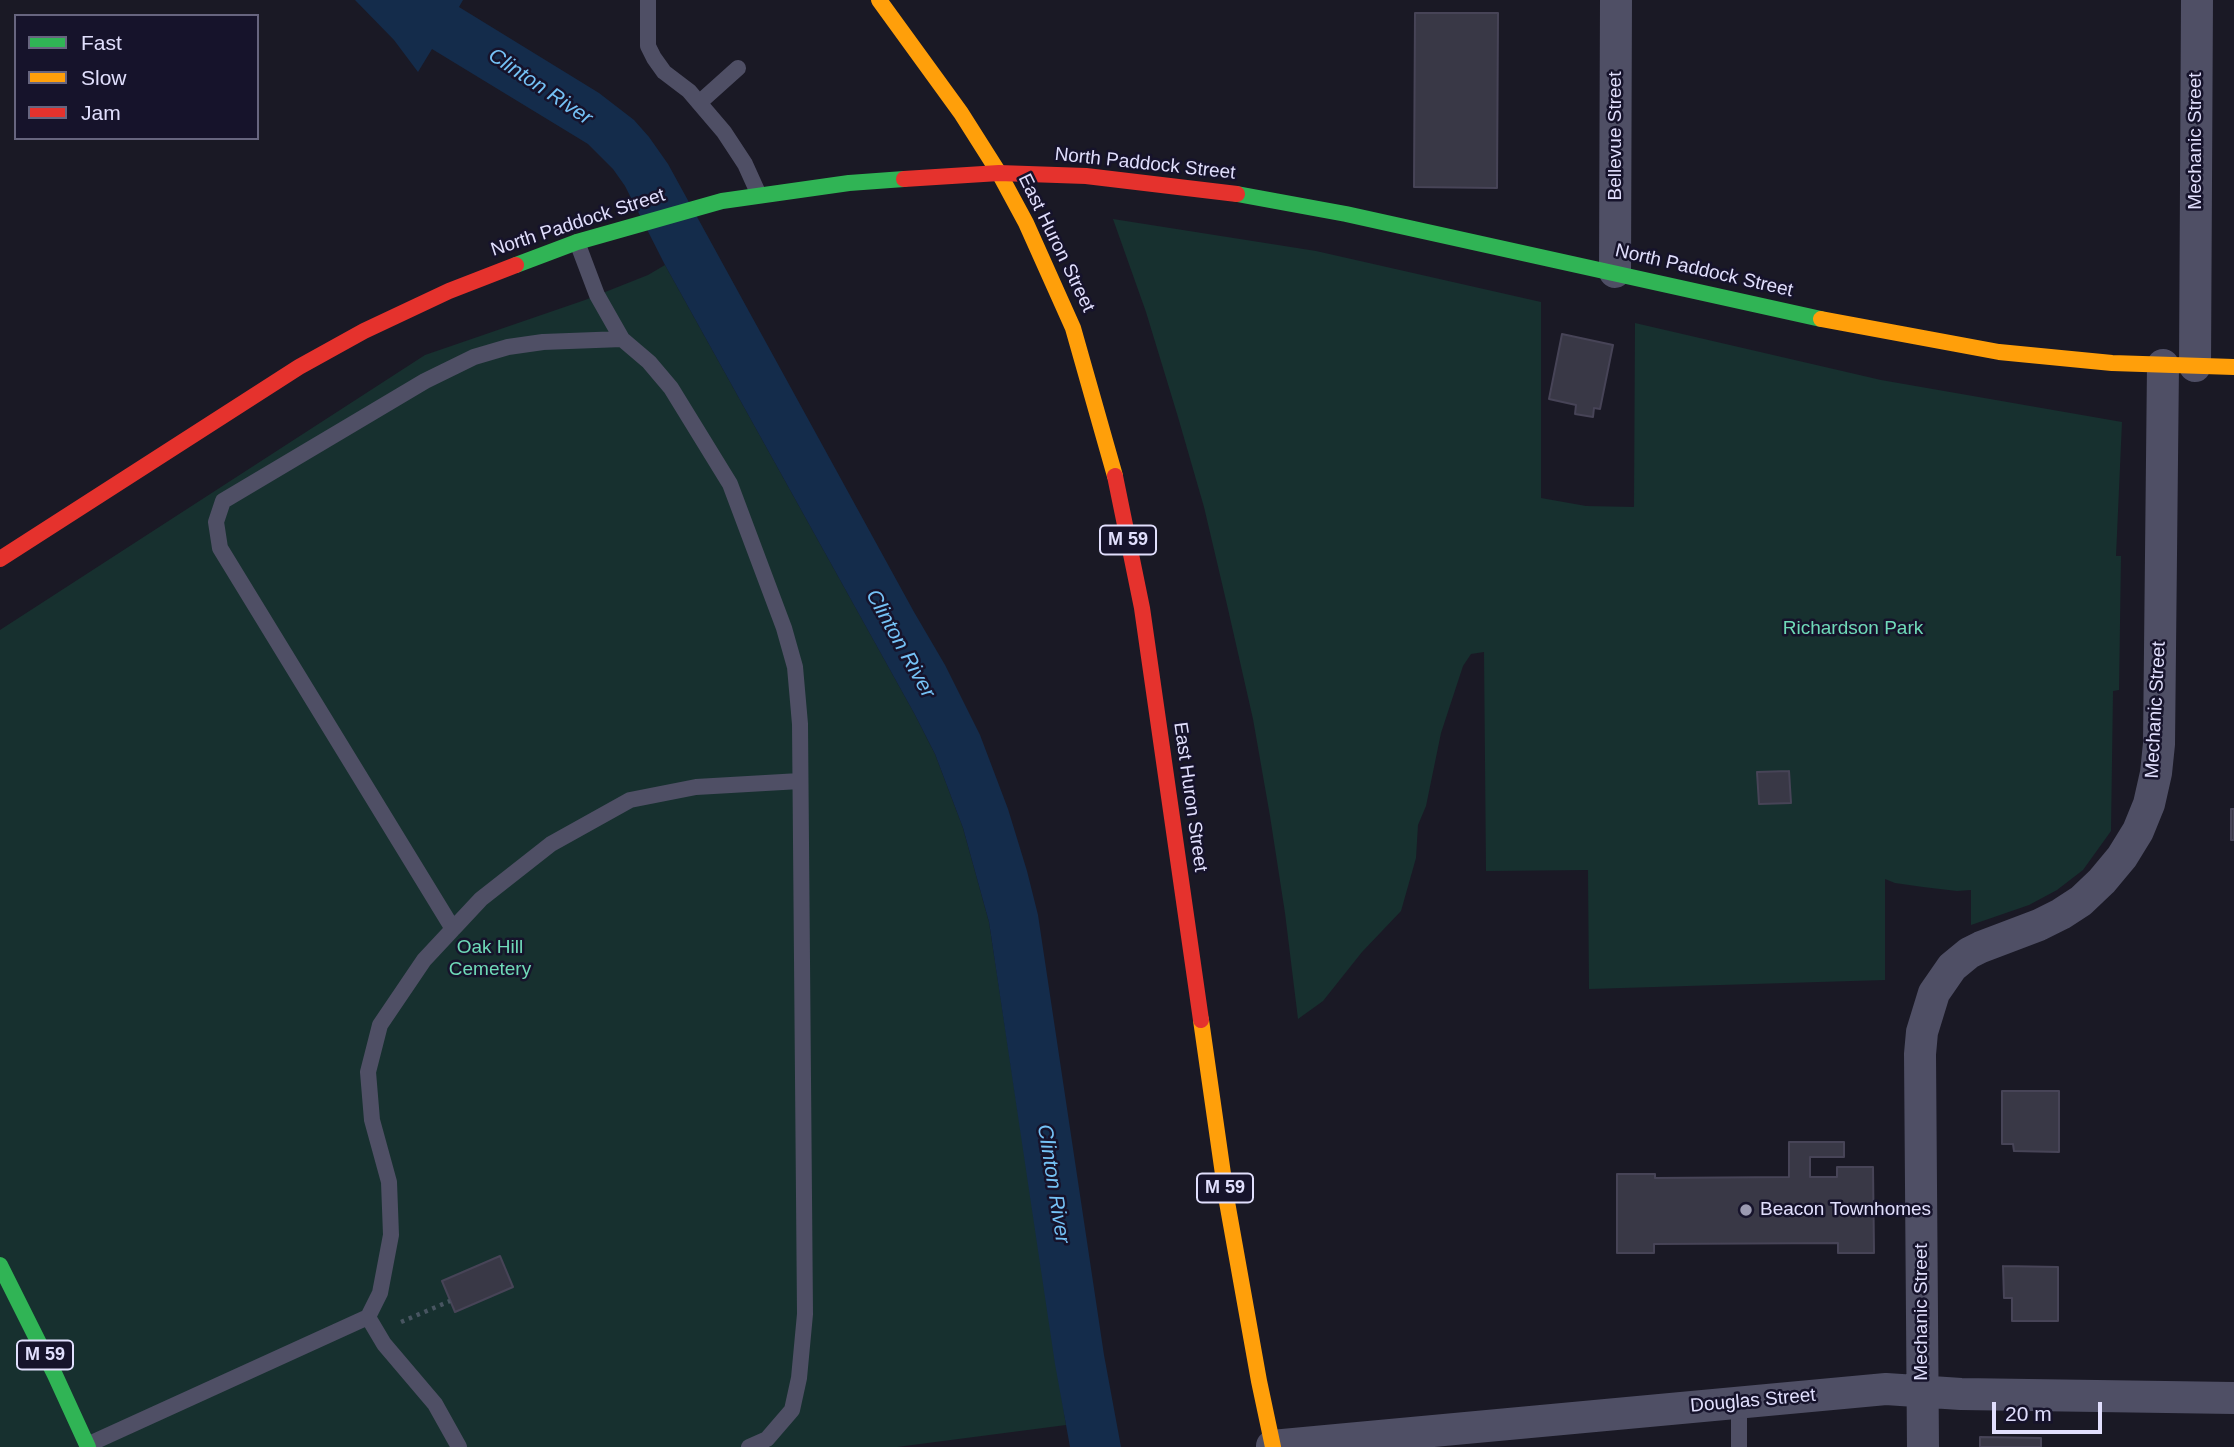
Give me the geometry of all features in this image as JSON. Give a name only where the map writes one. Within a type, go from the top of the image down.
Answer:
[{"type":"main road","name":"M 59","points":[[879,0],[933,71],[999,173]]},
{"type":"main road","name":"North Paddock Street","points":[[0,559],[265,388],[344,342],[449,291],[612,230],[722,201],[849,183],[999,173],[1105,178],[1256,197],[1615,272],[1855,327],[1935,341],[2062,359],[2234,367]]},
{"type":"main road","name":"East Huron Street","points":[[999,173],[1042,257],[1073,328],[1112,459],[1142,608],[1227,1202],[1272,1446]]},
{"type":"main road","name":"M 59","points":[[0,1265],[88,1446]]},
{"type":"street","name":"Bellevue Street","points":[[1615,272],[1616,0]]},
{"type":"street","name":"Mechanic Street","points":[[2195,366],[2197,0]]},
{"type":"street","name":"Mechanic Street","points":[[1923,1447],[1922,1032],[1934,993],[1952,967],[1969,953],[2061,914],[2081,901],[2122,857],[2138,831],[2149,804],[2159,744],[2163,365]]},
{"type":"street","name":"Douglas Street","points":[[1272,1446],[1886,1389],[1975,1395],[2234,1398]]},
{"type":"lane","points":[[648,0],[649,46],[654,58],[664,72],[689,91],[724,132],[745,164],[759,195]]},
{"type":"lane","points":[[699,103],[738,68]]},
{"type":"lane","points":[[577,242],[597,295],[622,339],[649,362],[671,388],[730,484],[784,628],[795,667],[800,724],[805,1314],[799,1378],[792,1409],[768,1443],[749,1447]]},
{"type":"lane","points":[[453,929],[220,548],[216,522],[223,501],[425,381],[474,357],[526,344],[622,339]]},
{"type":"lane","points":[[88,1446],[368,1317],[380,1293],[391,1235],[389,1182],[372,1121],[368,1072],[380,1025],[424,960],[481,899],[551,844],[630,800],[696,787],[800,781]]},
{"type":"lane","points":[[368,1317],[384,1343],[435,1404],[459,1447]]},
{"type":"lane","points":[[1739,1403],[1739,1447]]},
{"type":"path","points":[[377,1331],[450,1301]]},
{"type":"green space","name":"Richardson Park","points":[[1113,219],[1316,251],[1541,302],[1541,498],[1586,506],[1634,507],[1635,323],[1881,380],[2122,422],[2116,556],[2121,556],[2119,690],[2113,691],[2111,831],[2083,870],[2057,890],[2029,905],[1971,925],[1971,890],[1923,887],[1885,879],[1885,980],[1589,989],[1588,870],[1486,871],[1484,652],[1471,654],[1463,666],[1441,733],[1426,806],[1418,825],[1416,858],[1401,911],[1362,952],[1323,1001],[1298,1019],[1270,816],[1253,719],[1228,609],[1204,507],[1178,417],[1146,312]]},
{"type":"green space","name":"Oak Hill Cemetery","points":[[665,265],[914,713],[935,754],[963,828],[989,922],[1066,1425],[897,1447],[0,1447],[0,630],[425,355],[585,300],[648,275]]},
{"type":"water","name":"Clinton River","points":[[355,0],[463,0],[459,7],[599,93],[634,120],[668,164],[945,665],[980,735],[1008,809],[1038,915],[1104,1355],[1121,1447],[1070,1447],[1055,1364],[989,922],[963,828],[935,754],[914,713],[665,265],[625,186],[613,169],[588,144],[432,49],[418,72],[394,40]]},
{"type":"building","points":[[1415,13],[1498,13],[1497,188],[1414,187]]},
{"type":"building","points":[[1562,334],[1613,345],[1600,409],[1594,408],[1593,417],[1575,414],[1576,405],[1549,399]]},
{"type":"building","points":[[1789,771],[1791,803],[1759,804],[1757,772]]},
{"type":"building","points":[[2231,809],[2234,809],[2234,840],[2231,840]]},
{"type":"building","points":[[2002,1091],[2059,1091],[2059,1152],[2014,1151],[2013,1144],[2002,1144]]},
{"type":"building","name":"Beacon Townhomes","points":[[1789,1142],[1844,1142],[1844,1157],[1810,1157],[1810,1177],[1837,1177],[1837,1167],[1873,1167],[1874,1253],[1838,1253],[1838,1243],[1654,1244],[1654,1253],[1617,1253],[1617,1174],[1655,1174],[1655,1178],[1789,1177]]},
{"type":"building","points":[[500,1256],[513,1287],[455,1312],[442,1281]]},
{"type":"building","points":[[2003,1266],[2058,1267],[2058,1321],[2012,1321],[2012,1298],[2004,1298]]},
{"type":"building","points":[[1980,1437],[2041,1438],[2041,1447],[1980,1447]]},
{"type":"traffic: fast","points":[[516,265],[577,242],[722,201],[849,183],[904,179]]},
{"type":"traffic: fast","points":[[1237,194],[1346,214],[1821,319]]},
{"type":"traffic: fast","points":[[0,1265],[88,1447]]},
{"type":"traffic: slow","points":[[879,0],[961,113],[999,173],[1026,223],[1073,328],[1115,476]]},
{"type":"traffic: slow","points":[[1821,319],[1999,352],[2112,363],[2234,367]]},
{"type":"traffic: slow","points":[[1201,1020],[1227,1202],[1273,1447]]},
{"type":"traffic: jam","points":[[904,179],[999,173],[1086,176],[1237,194]]},
{"type":"traffic: jam","points":[[0,559],[299,367],[364,331],[449,291],[516,265]]},
{"type":"traffic: jam","points":[[1115,476],[1142,608],[1201,1020]]},
{"type":"place","name":"Beacon Townhomes","points":[[1746,1210]]}]
